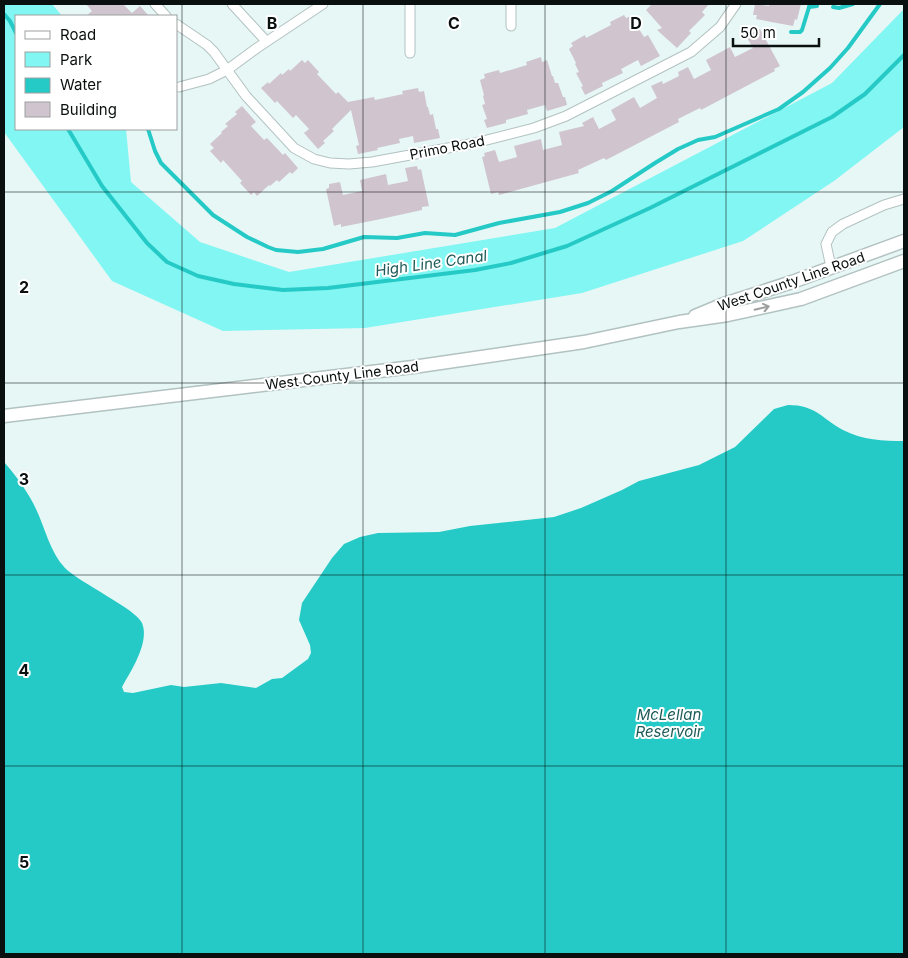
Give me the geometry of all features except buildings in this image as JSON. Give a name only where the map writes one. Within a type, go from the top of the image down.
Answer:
[{"type":"main road","name":"West County Line Road","points":[[679,322],[724,304],[904,241]]},
{"type":"main road","name":"West County Line Road","points":[[4,416],[530,351],[584,342],[679,322],[728,315],[801,299],[904,262]]},
{"type":"street","points":[[155,4],[165,15]]},
{"type":"street","points":[[232,4],[266,41]]},
{"type":"street","points":[[179,87],[209,79],[227,70],[266,41],[323,4]]},
{"type":"street","points":[[410,4],[410,53]]},
{"type":"street","points":[[511,4],[511,26]]},
{"type":"street","name":"Primo Road","points":[[178,25],[207,45],[246,96],[288,143],[301,153],[314,159],[330,163],[349,164],[372,162],[495,138],[534,128],[566,116],[691,52],[720,27],[736,4]]},
{"type":"street","points":[[831,268],[826,244],[832,232],[842,224],[884,205],[904,199]]},
{"type":"green space","points":[[4,4],[52,4],[61,15],[15,15],[15,130],[126,130],[131,182],[200,242],[289,272],[555,228],[832,83],[904,9],[904,127],[834,181],[743,241],[582,293],[365,328],[223,331],[112,281],[4,132]]},
{"type":"water","name":"McLellan Reservoir","points":[[788,405],[805,407],[812,410],[843,430],[858,436],[904,441],[904,954],[4,954],[4,462],[30,497],[55,555],[65,568],[119,603],[138,617],[142,623],[144,639],[142,647],[122,687],[124,692],[133,693],[171,685],[184,687],[221,683],[256,688],[272,679],[282,678],[308,659],[311,653],[310,645],[299,620],[302,603],[332,558],[344,544],[360,537],[378,533],[439,532],[470,526],[554,517],[581,508],[639,481],[699,465],[735,447],[774,409]]},
{"type":"waterway","points":[[791,32],[800,32],[802,30],[810,4]]},
{"type":"waterway","points":[[833,7],[839,8],[853,4]]},
{"type":"waterway","points":[[148,130],[161,163],[213,215],[247,237],[276,250],[298,252],[323,249],[364,237],[397,238],[425,233],[455,235],[499,223],[560,212],[588,203],[612,191],[678,149],[698,140],[715,137],[779,109],[803,92],[830,68],[848,48],[880,4]]},
{"type":"waterway","points":[[809,7],[817,6]]},
{"type":"waterway","name":"High Line Canal","points":[[4,14],[15,31]]},
{"type":"waterway","name":"High Line Canal","points":[[69,130],[102,186],[147,243],[167,262],[198,276],[234,284],[283,290],[328,288],[475,270],[511,263],[567,246],[650,208],[832,117],[865,94],[904,55]]}]
